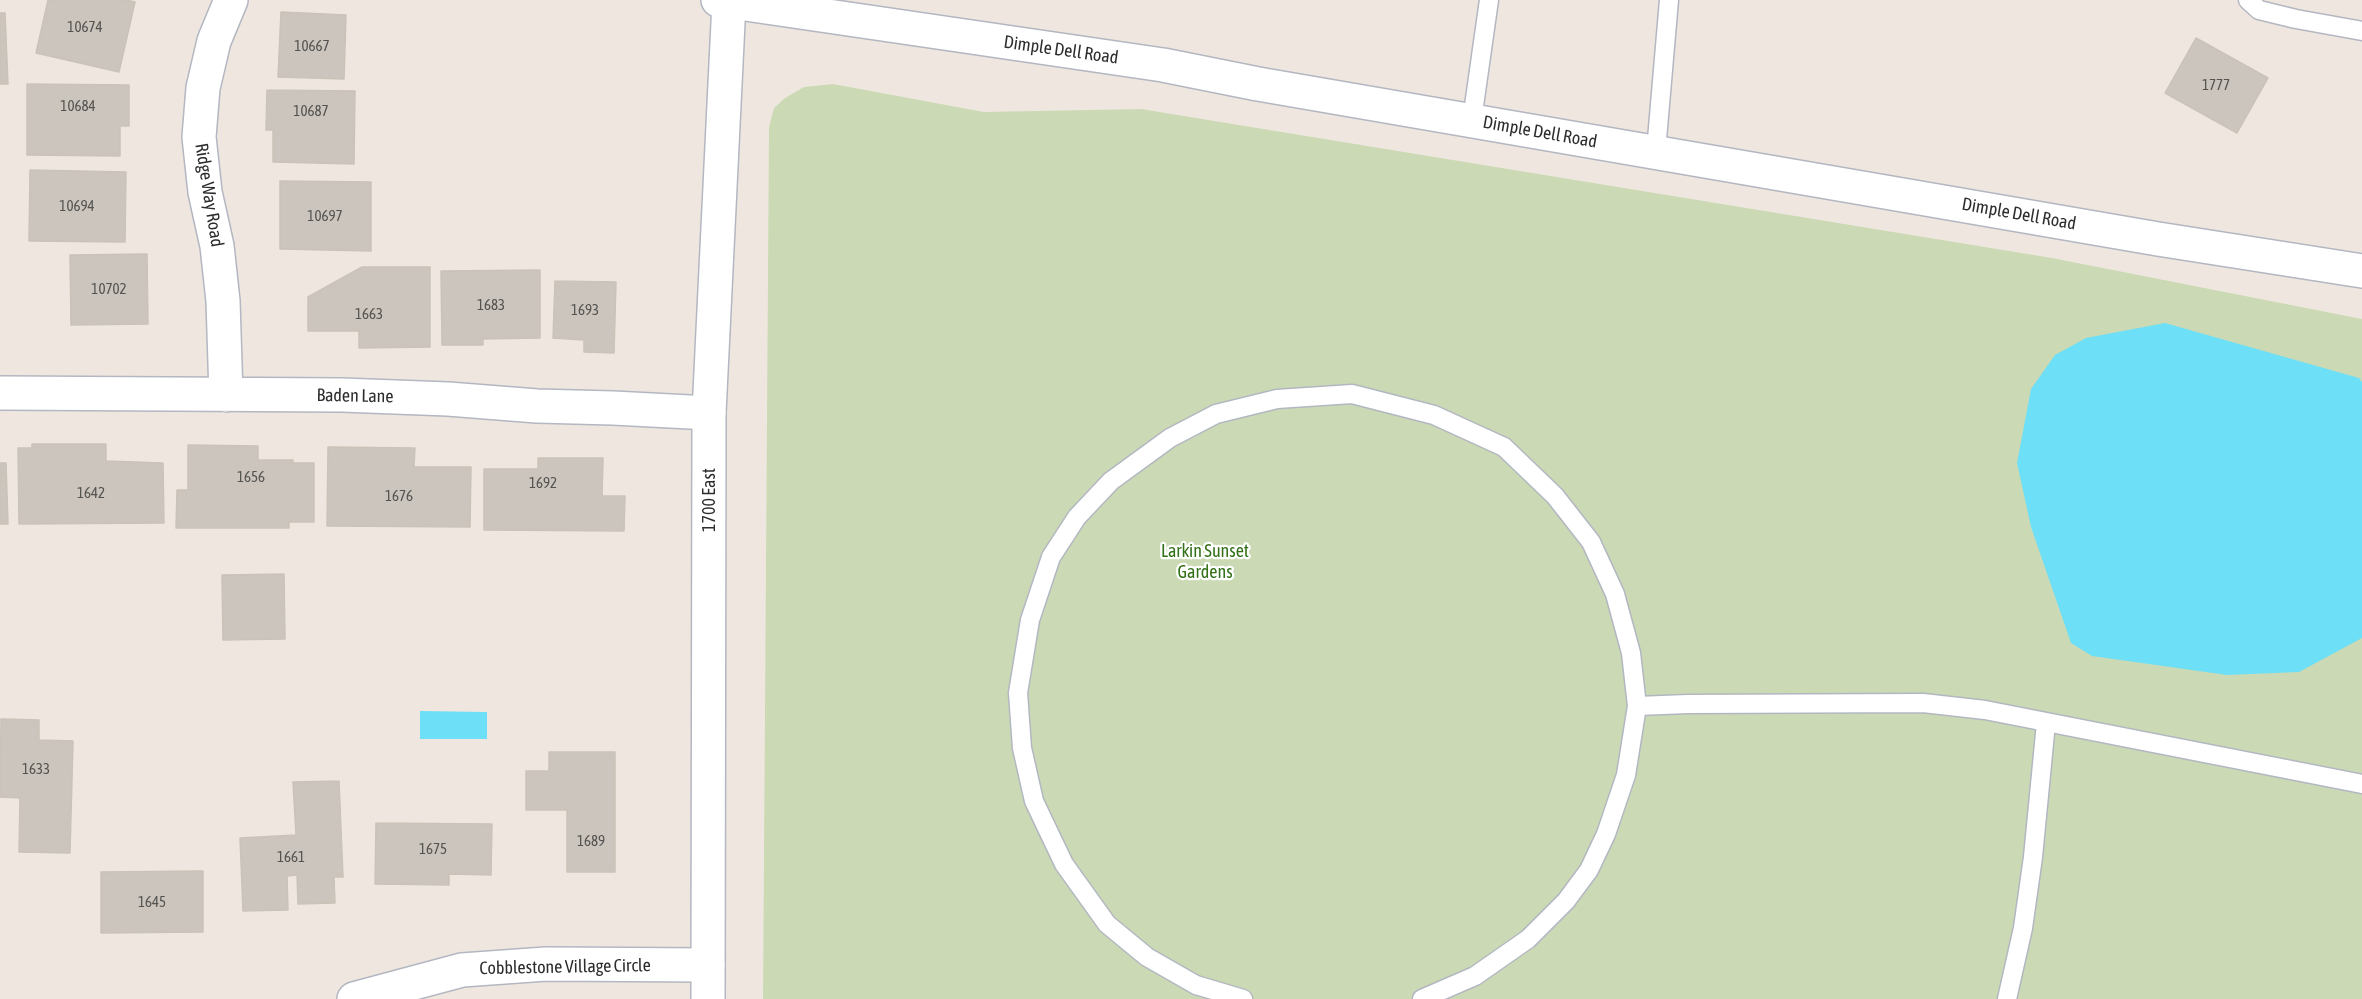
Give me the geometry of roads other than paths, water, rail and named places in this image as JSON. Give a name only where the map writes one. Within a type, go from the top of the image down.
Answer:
[{"type":"street","name":"Ridge Way Road","points":[[226,395],[223,301],[217,246],[205,192],[199,137],[203,88],[214,41],[231,0]]},
{"type":"street","name":"Dimple Dell Road","points":[[723,1],[1096,54],[2146,237],[2362,272]]},
{"type":"street","name":"1700 East","points":[[708,999],[709,413],[723,1]]},
{"type":"street","name":"Baden Lane","points":[[0,393],[448,399],[537,406],[709,413]]},
{"type":"street","name":"Cobblestone Village Circle","points":[[354,999],[462,970],[546,964],[708,966]]},
{"type":"lane","points":[[1472,120],[1489,0]]},
{"type":"lane","points":[[1656,151],[1669,0]]},
{"type":"lane","points":[[2248,0],[2259,10],[2362,31]]},
{"type":"lane","points":[[1243,999],[1196,985],[1147,957],[1107,924],[1064,864],[1034,801],[1022,748],[1018,693],[1030,620],[1051,558],[1077,517],[1120,475],[1170,438],[1216,414],[1277,399],[1352,394],[1434,414],[1504,447],[1555,496],[1591,542],[1615,594],[1631,653],[1637,706],[1626,775],[1606,834],[1589,870],[1566,901],[1528,939],[1475,976],[1422,999]]},
{"type":"lane","points":[[1637,706],[1923,703],[1985,710],[2362,784]]},
{"type":"lane","points":[[2007,999],[2023,928],[2033,857],[2046,723]]},
{"type":"water","points":[[2165,323],[2359,378],[2362,382],[2362,638],[2299,672],[2227,675],[2092,656],[2071,643],[2031,527],[2017,463],[2031,389],[2055,355],[2086,338]]},
{"type":"water","points":[[420,711],[487,712],[487,739],[420,739]]},
{"type":"park label","name":"Larkin Sunset Gardens","points":[[1205,561]]}]
